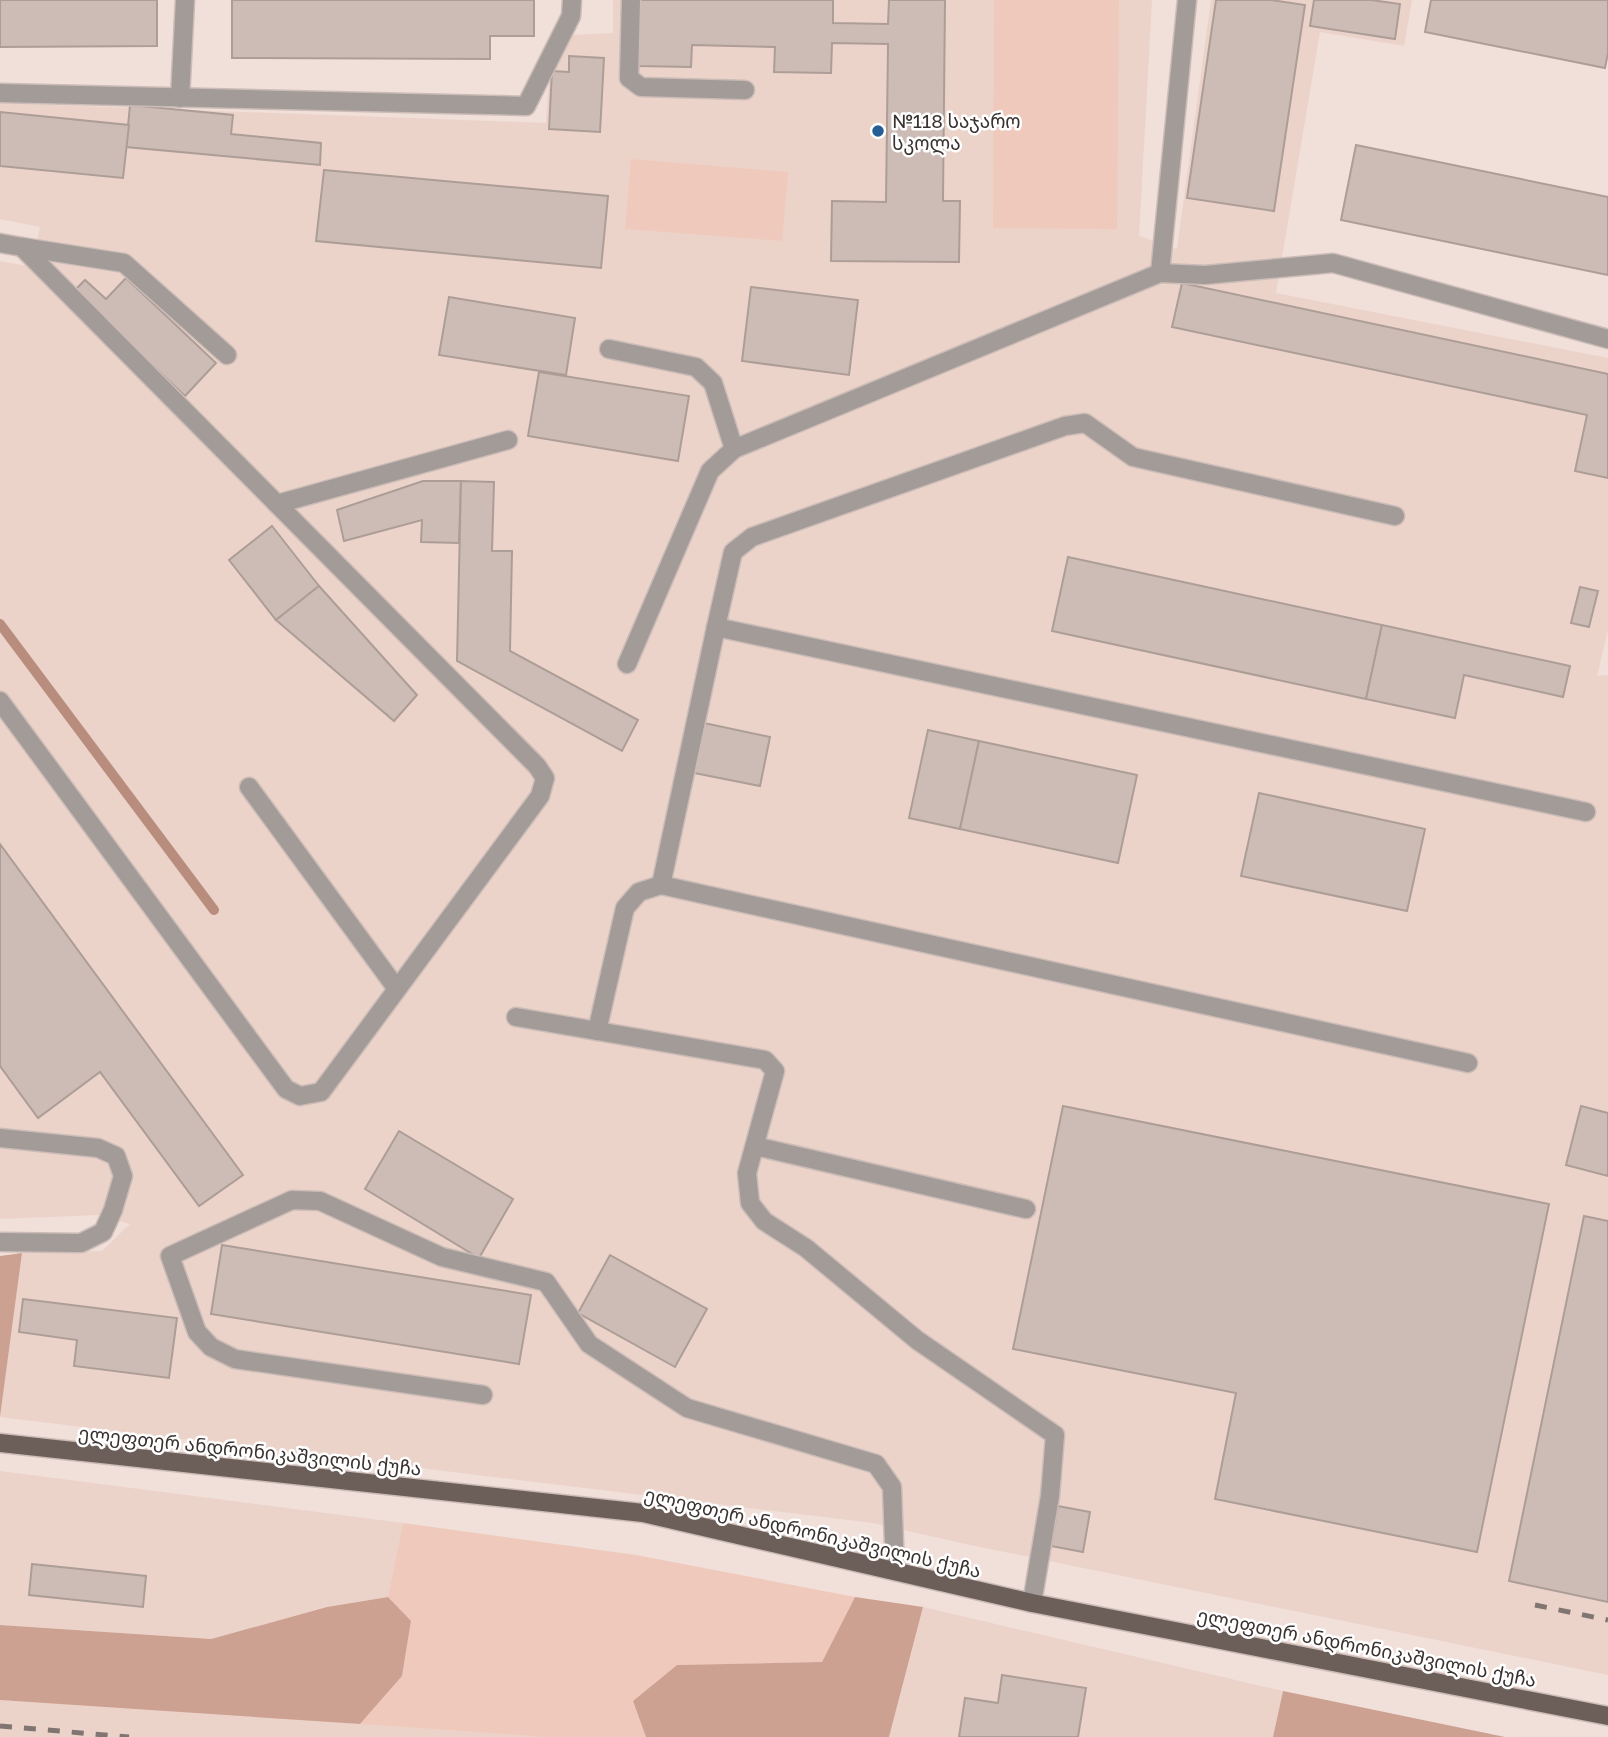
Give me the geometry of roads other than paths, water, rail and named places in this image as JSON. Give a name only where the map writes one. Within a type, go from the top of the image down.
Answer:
[{"type":"main road","name":"ელეფთერ ანდრონიკაშვილის ქუჩა","points":[[0,1443],[643,1514],[1032,1602],[1608,1716]]},
{"type":"street","points":[[180,98],[185,0]]},
{"type":"street","points":[[0,93],[526,106],[571,16],[572,0]]},
{"type":"street","points":[[631,0],[629,78],[633,82],[641,87],[745,90]]},
{"type":"street","points":[[1160,273],[1187,0]]},
{"type":"street","points":[[0,243],[124,263],[227,355]]},
{"type":"street","points":[[0,701],[286,1089],[300,1096],[321,1092],[540,796],[545,778],[537,766],[22,247]]},
{"type":"street","points":[[627,664],[710,471],[734,449],[1160,273],[1205,275],[1334,263],[1608,339]]},
{"type":"street","points":[[609,349],[696,367],[713,383],[734,449]]},
{"type":"street","points":[[661,885],[733,552],[752,537],[1065,426],[1085,423],[1133,457],[1395,516]]},
{"type":"street","points":[[277,504],[508,440]]},
{"type":"street","points":[[716,627],[1586,812]]},
{"type":"street","points":[[249,787],[397,989]]},
{"type":"street","points":[[597,1031],[625,908],[639,892],[661,885],[1468,1063]]},
{"type":"street","points":[[516,1017],[765,1060],[775,1071],[747,1173],[750,1203],[764,1221],[806,1248],[917,1340],[1055,1435],[1050,1496],[1032,1602]]},
{"type":"street","points":[[0,1138],[98,1148],[116,1156],[123,1176],[103,1232],[81,1243],[0,1242]]},
{"type":"street","points":[[755,1146],[1026,1209]]},
{"type":"street","points":[[483,1395],[235,1359],[211,1347],[197,1332],[170,1256],[292,1200],[320,1201],[442,1257],[546,1282],[589,1344],[687,1408],[876,1464],[892,1487],[895,1571]]},
{"type":"waterway","points":[[0,624],[214,910]]},
{"type":"railway","points":[[1535,1605],[1608,1620]]},
{"type":"railway","points":[[0,1726],[129,1737]]},
{"type":"place","name":"№118 საჯარო სკოლა","points":[[878,131]]}]
